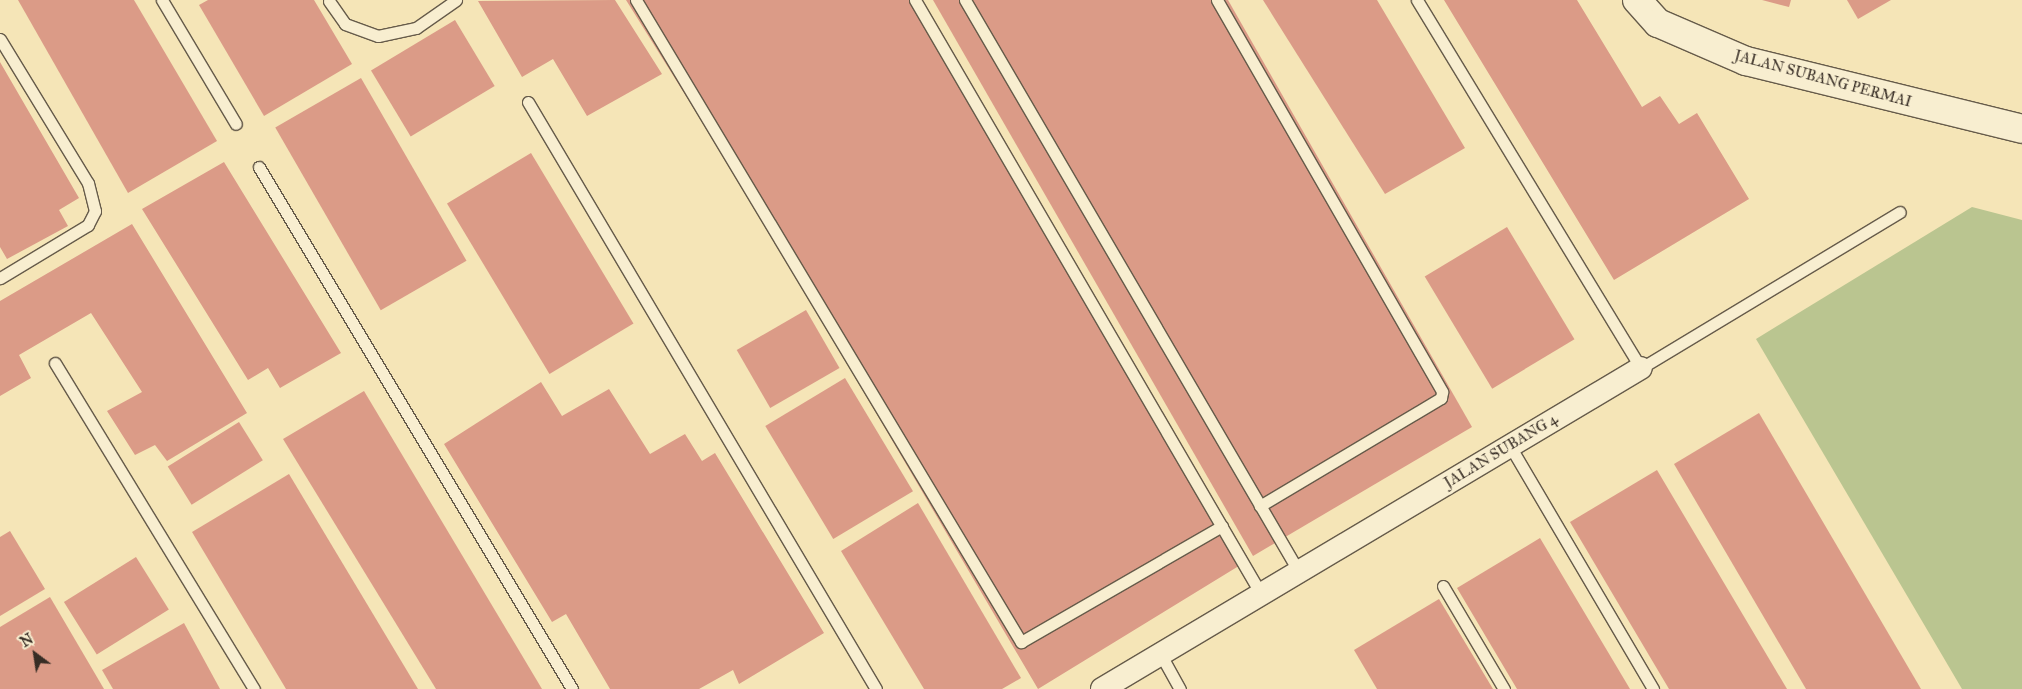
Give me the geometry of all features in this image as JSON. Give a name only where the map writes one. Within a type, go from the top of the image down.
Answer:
[{"type":"street","name":"JALAN SUBANG PERMAI","points":[[1637,0],[1658,22],[1746,62],[2022,129]]},
{"type":"street","name":"JALAN SUBANG 4","points":[[1102,689],[1641,368]]},
{"type":"lane","points":[[162,0],[236,124]]},
{"type":"lane","points":[[329,1],[344,24],[378,36],[416,28],[456,0]]},
{"type":"lane","points":[[636,0],[1020,642],[1222,526]]},
{"type":"lane","points":[[915,0],[1261,594]]},
{"type":"lane","points":[[965,0],[1299,572]]},
{"type":"lane","points":[[1217,0],[1442,392],[1441,398],[1260,506]]},
{"type":"lane","points":[[1417,0],[1641,368]]},
{"type":"lane","points":[[0,39],[88,183],[95,211],[88,225],[0,278]]},
{"type":"lane","points":[[528,102],[876,689]]},
{"type":"lane","points":[[259,167],[572,689]]},
{"type":"lane","name":"JALAN SUBANG 4","points":[[1641,368],[1900,212]]},
{"type":"lane","points":[[55,362],[254,689]]},
{"type":"lane","points":[[1510,446],[1654,689]]},
{"type":"lane","points":[[1444,586],[1504,689]]},
{"type":"lane","points":[[1161,655],[1180,689]]},
{"type":"green space","points":[[1972,207],[2022,220],[2022,689],[1962,689],[1756,339]]},
{"type":"building","points":[[18,0],[134,0],[217,141],[128,193]]},
{"type":"building","points":[[208,0],[314,0],[352,64],[264,116],[199,5]]},
{"type":"building","points":[[615,0],[662,74],[587,116],[553,59],[522,77],[478,1]]},
{"type":"building","points":[[626,0],[919,0],[1242,564],[1038,689],[754,205]]},
{"type":"building","points":[[933,0],[1228,0],[1472,427],[1253,556]]},
{"type":"building","points":[[1263,0],[1377,0],[1465,148],[1385,194]]},
{"type":"building","points":[[1444,0],[1577,0],[1642,107],[1660,96],[1679,124],[1697,113],[1749,199],[1614,280]]},
{"type":"building","points":[[1762,0],[1791,0],[1789,7]]},
{"type":"building","points":[[1847,0],[1891,0],[1858,19]]},
{"type":"building","points":[[455,20],[495,86],[411,136],[371,70]]},
{"type":"building","points":[[0,62],[79,198],[59,210],[68,226],[7,259],[0,247]]},
{"type":"building","points":[[361,78],[466,261],[381,310],[275,128]]},
{"type":"building","points":[[531,153],[633,324],[549,374],[447,203]]},
{"type":"building","points":[[224,162],[341,353],[280,388],[268,368],[248,380],[142,209]]},
{"type":"building","points":[[132,224],[247,413],[167,461],[155,445],[135,455],[107,411],[142,392],[91,313],[19,355],[31,378],[0,396],[0,301]]},
{"type":"building","points":[[1507,227],[1574,339],[1492,389],[1425,276]]},
{"type":"building","points":[[806,310],[840,368],[770,408],[737,350]]},
{"type":"building","points":[[845,378],[913,491],[833,539],[765,426]]},
{"type":"building","points":[[541,382],[562,416],[609,389],[650,454],[685,434],[702,461],[715,453],[824,633],[739,684],[733,670],[699,689],[610,689],[566,614],[552,622],[444,444]]},
{"type":"building","points":[[364,391],[542,689],[436,689],[283,439]]},
{"type":"building","points":[[1759,413],[1921,689],[1806,689],[1674,464]]},
{"type":"building","points":[[239,422],[263,460],[192,505],[168,467]]},
{"type":"building","points":[[1657,470],[1787,689],[1669,689],[1570,522]]},
{"type":"building","points":[[289,474],[418,689],[286,689],[192,532]]},
{"type":"building","points":[[918,503],[1021,678],[1002,689],[924,689],[841,551]]},
{"type":"building","points":[[10,531],[45,589],[0,616],[0,537]]},
{"type":"building","points":[[1540,538],[1630,689],[1517,689],[1457,588]]},
{"type":"building","points":[[136,557],[169,610],[97,655],[64,602]]},
{"type":"building","points":[[50,597],[104,689],[0,689],[0,627]]},
{"type":"building","points":[[1439,599],[1493,689],[1377,689],[1354,650]]},
{"type":"building","points":[[184,623],[220,689],[113,689],[102,670]]}]
